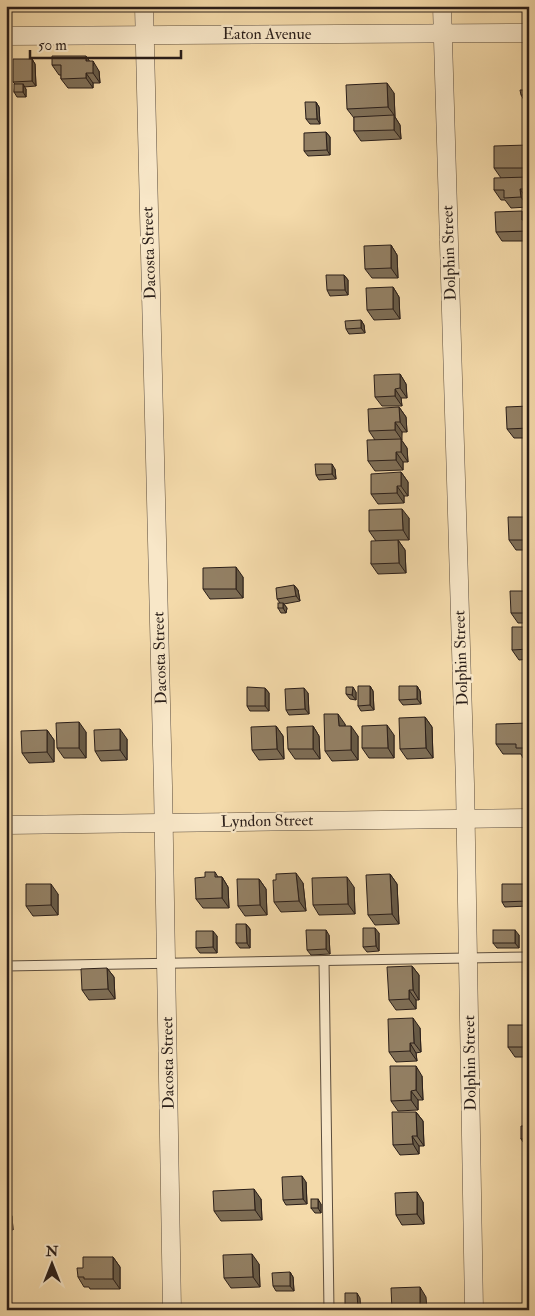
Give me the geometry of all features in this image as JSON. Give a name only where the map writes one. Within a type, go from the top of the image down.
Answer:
[{"type":"street","name":"Dacosta Street","points":[[144,6],[164,822],[172,1310]]},
{"type":"street","name":"Dolphin Street","points":[[442,6],[465,819],[474,1310]]},
{"type":"street","name":"Eaton Avenue","points":[[6,36],[529,32]]},
{"type":"street","name":"Lyndon Street","points":[[6,825],[529,818]]},
{"type":"lane","points":[[6,966],[529,957]]},
{"type":"lane","points":[[324,961],[329,1310]]},
{"type":"building","points":[[52,56],[86,56],[86,61],[93,61],[93,73],[86,73],[86,78],[61,79],[61,65],[52,65]]},
{"type":"building","points":[[13,59],[32,59],[32,81],[13,82]]},
{"type":"building","points":[[387,83],[388,107],[347,109],[346,85]]},
{"type":"building","points":[[14,84],[23,84],[23,92],[14,92]]},
{"type":"building","points":[[520,90],[528,90],[529,95],[521,95]]},
{"type":"building","points":[[305,102],[316,102],[317,119],[306,119]]},
{"type":"building","points":[[394,115],[394,130],[354,131],[354,117]]},
{"type":"building","points":[[326,132],[327,150],[304,151],[304,133]]},
{"type":"building","points":[[528,145],[529,168],[494,168],[494,146]]},
{"type":"building","points":[[529,177],[529,189],[520,189],[521,197],[504,198],[504,190],[494,190],[494,178]]},
{"type":"building","points":[[522,211],[522,220],[528,220],[528,231],[496,232],[495,212]]},
{"type":"building","points":[[391,245],[391,268],[365,269],[364,246]]},
{"type":"building","points":[[326,275],[344,275],[345,290],[327,290]]},
{"type":"building","points":[[393,287],[393,309],[367,310],[366,288]]},
{"type":"building","points":[[361,320],[361,328],[346,329],[345,321]]},
{"type":"building","points":[[400,374],[400,388],[395,389],[395,396],[375,397],[374,375]]},
{"type":"building","points":[[529,406],[529,428],[507,429],[506,407]]},
{"type":"building","points":[[399,407],[400,422],[395,422],[395,430],[369,431],[368,409]]},
{"type":"building","points":[[401,439],[401,452],[396,452],[396,460],[368,461],[367,440]]},
{"type":"building","points":[[315,464],[332,464],[332,474],[316,475]]},
{"type":"building","points":[[401,472],[401,486],[397,486],[397,493],[371,494],[371,474]]},
{"type":"building","points":[[402,509],[403,530],[369,531],[369,510]]},
{"type":"building","points":[[508,517],[529,517],[529,540],[509,540]]},
{"type":"building","points":[[398,540],[399,563],[371,564],[371,541]]},
{"type":"building","points":[[236,567],[236,589],[203,589],[203,568]]},
{"type":"building","points":[[294,585],[296,596],[277,599],[276,588]]},
{"type":"building","points":[[510,591],[529,591],[529,613],[511,613]]},
{"type":"building","points":[[278,603],[283,603],[283,608],[278,608]]},
{"type":"building","points":[[512,627],[529,627],[529,649],[512,650]]},
{"type":"building","points":[[358,686],[370,686],[370,705],[358,706]]},
{"type":"building","points":[[399,686],[417,686],[417,699],[399,700]]},
{"type":"building","points":[[247,687],[265,688],[265,706],[247,706]]},
{"type":"building","points":[[346,687],[353,687],[352,695],[346,694]]},
{"type":"building","points":[[304,688],[305,709],[286,710],[285,689]]},
{"type":"building","points":[[324,714],[338,714],[339,726],[351,726],[351,750],[325,751]]},
{"type":"building","points":[[425,717],[426,748],[400,749],[399,718]]},
{"type":"building","points":[[79,722],[79,748],[57,748],[56,723]]},
{"type":"building","points":[[529,723],[529,748],[516,748],[516,744],[496,744],[496,724]]},
{"type":"building","points":[[387,725],[388,748],[362,748],[362,726]]},
{"type":"building","points":[[276,726],[277,749],[252,750],[251,727]]},
{"type":"building","points":[[313,726],[313,749],[288,749],[287,727]]},
{"type":"building","points":[[120,729],[120,750],[95,751],[94,730]]},
{"type":"building","points":[[47,730],[47,752],[22,753],[21,731]]},
{"type":"building","points":[[205,872],[215,872],[215,877],[222,877],[222,898],[196,899],[195,878],[205,877]]},
{"type":"building","points":[[296,873],[299,901],[274,902],[273,880],[276,880],[276,874]]},
{"type":"building","points":[[390,874],[392,914],[368,915],[366,875]]},
{"type":"building","points":[[347,877],[348,904],[313,905],[312,878]]},
{"type":"building","points":[[237,879],[259,879],[260,905],[238,906]]},
{"type":"building","points":[[26,884],[51,884],[51,905],[26,906]]},
{"type":"building","points":[[502,884],[527,884],[527,901],[502,902]]},
{"type":"building","points":[[236,924],[246,924],[247,943],[236,943]]},
{"type":"building","points":[[363,928],[375,928],[376,946],[363,947]]},
{"type":"building","points":[[306,930],[326,930],[326,949],[307,950]]},
{"type":"building","points":[[493,930],[515,930],[515,943],[493,943]]},
{"type":"building","points":[[196,931],[213,931],[213,947],[196,948]]},
{"type":"building","points":[[412,966],[413,990],[409,990],[409,999],[389,1000],[387,967]]},
{"type":"building","points":[[107,968],[108,989],[82,990],[81,969]]},
{"type":"building","points":[[413,1018],[414,1043],[410,1043],[410,1051],[389,1052],[388,1019]]},
{"type":"building","points":[[508,1025],[529,1025],[529,1047],[508,1047]]},
{"type":"building","points":[[390,1066],[416,1066],[416,1090],[411,1091],[411,1100],[391,1101]]},
{"type":"building","points":[[526,1110],[529,1110],[529,1139],[521,1139],[521,1126],[526,1126]]},
{"type":"building","points":[[392,1112],[416,1112],[417,1136],[412,1136],[413,1144],[393,1145]]},
{"type":"building","points":[[524,1154],[529,1154],[529,1181],[524,1181]]},
{"type":"building","points":[[302,1176],[303,1199],[283,1200],[282,1177]]},
{"type":"building","points":[[254,1189],[255,1210],[214,1211],[213,1191]]},
{"type":"building","points":[[529,1190],[529,1217],[525,1217],[525,1191]]},
{"type":"building","points":[[417,1192],[417,1214],[396,1215],[395,1193]]},
{"type":"building","points":[[311,1199],[318,1199],[318,1208],[311,1208]]},
{"type":"building","points":[[6,1211],[9,1211],[9,1225],[6,1225]]},
{"type":"building","points":[[525,1228],[529,1228],[529,1254],[525,1254]]},
{"type":"building","points":[[252,1254],[253,1277],[224,1278],[223,1255]]},
{"type":"building","points":[[83,1257],[113,1257],[113,1279],[84,1279],[84,1277],[78,1277],[77,1268],[83,1268]]},
{"type":"building","points":[[290,1272],[290,1286],[273,1286],[272,1273]]},
{"type":"building","points":[[420,1287],[420,1310],[392,1310],[391,1288]]},
{"type":"building","points":[[345,1293],[357,1293],[358,1310],[345,1310]]},
{"type":"building","points":[[6,1306],[12,1306],[12,1310],[6,1310]]}]
